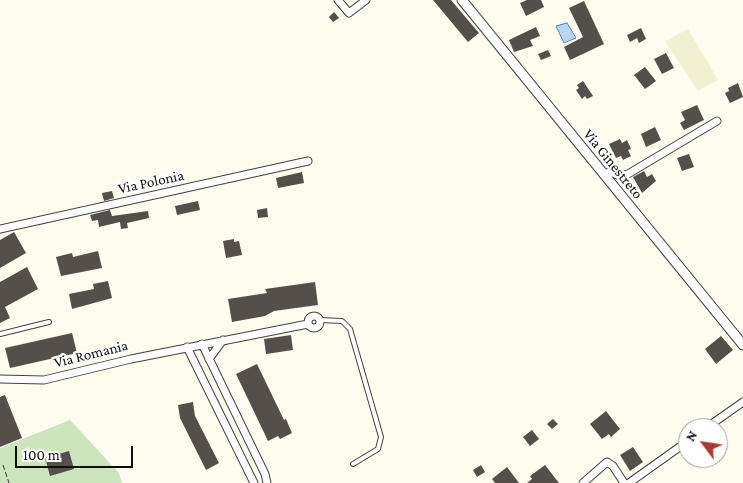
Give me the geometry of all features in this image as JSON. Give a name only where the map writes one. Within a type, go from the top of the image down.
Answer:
[{"type":"street","points":[[338,0],[349,13],[366,0]]},
{"type":"street","name":"Via Ginestreto","points":[[462,0],[743,346]]},
{"type":"street","points":[[603,174],[610,172],[620,176],[628,174],[717,121]]},
{"type":"street","name":"Via Polonia","points":[[0,229],[308,161]]},
{"type":"street","name":"Via Romania","points":[[0,379],[44,380],[187,347],[308,324],[309,318],[312,315],[320,320]]},
{"type":"street","points":[[209,359],[223,340]]},
{"type":"street","points":[[202,344],[265,474],[267,483]]},
{"type":"street","points":[[187,347],[254,483]]},
{"type":"street","points":[[720,418],[743,402]]},
{"type":"street","points":[[629,483],[678,448]]},
{"type":"street","points":[[584,483],[606,462],[612,464],[624,483]]},
{"type":"lane","points":[[320,320],[342,321],[350,330],[381,437],[378,449],[353,464]]},
{"type":"lane","points":[[0,334],[49,322]]},
{"type":"path","points":[[3,465],[9,483]]},
{"type":"green space","points":[[688,29],[718,80],[698,91],[665,41]]},
{"type":"green space","points":[[70,420],[119,473],[122,483],[0,483],[0,448]]},
{"type":"water","points":[[567,23],[576,38],[564,43],[556,26]]},
{"type":"building","points":[[433,0],[451,0],[479,33],[468,42]]},
{"type":"building","points":[[527,0],[541,0],[544,7],[526,16],[520,3]]},
{"type":"building","points":[[584,1],[604,44],[570,60],[564,47],[583,37],[569,8]]},
{"type":"building","points":[[334,12],[339,18],[333,22],[329,17]]},
{"type":"building","points":[[536,27],[540,36],[530,40],[533,46],[514,52],[509,40]]},
{"type":"building","points":[[641,28],[646,39],[639,43],[637,38],[630,42],[627,35]]},
{"type":"building","points":[[548,50],[551,56],[541,60],[538,54]]},
{"type":"building","points":[[666,53],[674,68],[662,74],[654,59]]},
{"type":"building","points":[[645,67],[656,81],[645,89],[634,75]]},
{"type":"building","points":[[583,81],[593,96],[587,99],[585,96],[582,99],[576,90],[579,88],[577,85]]},
{"type":"building","points":[[738,83],[743,97],[730,103],[725,93],[729,91],[728,88]]},
{"type":"building","points":[[697,105],[704,120],[684,130],[680,123],[685,120],[681,112]]},
{"type":"building","points":[[655,127],[661,140],[646,147],[641,134]]},
{"type":"building","points":[[620,139],[622,143],[627,140],[631,149],[628,150],[631,156],[623,160],[621,156],[616,158],[609,144]]},
{"type":"building","points":[[689,154],[694,167],[682,171],[677,158]]},
{"type":"building","points":[[644,171],[647,177],[652,174],[656,181],[642,193],[633,177]]},
{"type":"building","points":[[302,172],[304,183],[278,188],[276,178]]},
{"type":"building","points":[[112,191],[114,198],[104,201],[102,193]]},
{"type":"building","points":[[198,201],[200,210],[177,215],[175,206]]},
{"type":"building","points":[[267,208],[268,217],[258,218],[257,210]]},
{"type":"building","points":[[110,210],[112,216],[148,211],[149,218],[127,223],[128,228],[121,229],[120,222],[99,227],[98,220],[92,221],[90,215]]},
{"type":"building","points":[[14,232],[26,253],[0,268],[0,240]]},
{"type":"building","points":[[234,239],[234,242],[239,241],[242,255],[226,258],[223,241]]},
{"type":"building","points":[[98,251],[102,268],[61,276],[56,257],[72,253],[73,257]]},
{"type":"building","points":[[27,267],[38,289],[5,307],[10,318],[0,323],[0,282]]},
{"type":"building","points":[[108,281],[112,298],[72,309],[69,294],[94,289],[93,284]]},
{"type":"building","points":[[315,282],[318,305],[274,311],[265,316],[232,322],[228,299],[267,293],[265,289]]},
{"type":"building","points":[[72,333],[77,353],[10,368],[5,348]]},
{"type":"building","points":[[291,335],[293,350],[266,354],[264,339]]},
{"type":"building","points":[[721,336],[733,350],[716,364],[705,349]]},
{"type":"building","points":[[257,364],[292,433],[280,439],[278,436],[268,441],[236,374]]},
{"type":"building","points":[[5,395],[22,438],[0,447],[0,397]]},
{"type":"building","points":[[193,402],[195,416],[219,463],[206,470],[180,418],[178,405]]},
{"type":"building","points":[[606,411],[620,429],[611,437],[609,434],[602,439],[590,424]]},
{"type":"building","points":[[553,419],[558,424],[552,429],[547,424]]},
{"type":"building","points":[[532,430],[539,439],[530,446],[523,437]]},
{"type":"building","points":[[633,447],[643,462],[630,471],[620,455]]},
{"type":"building","points":[[69,451],[74,469],[50,476],[45,458]]},
{"type":"building","points":[[481,465],[485,472],[477,477],[473,470]]},
{"type":"building","points":[[545,465],[559,483],[527,483],[532,479],[530,476]]},
{"type":"building","points":[[507,467],[519,483],[495,483],[492,479]]}]
